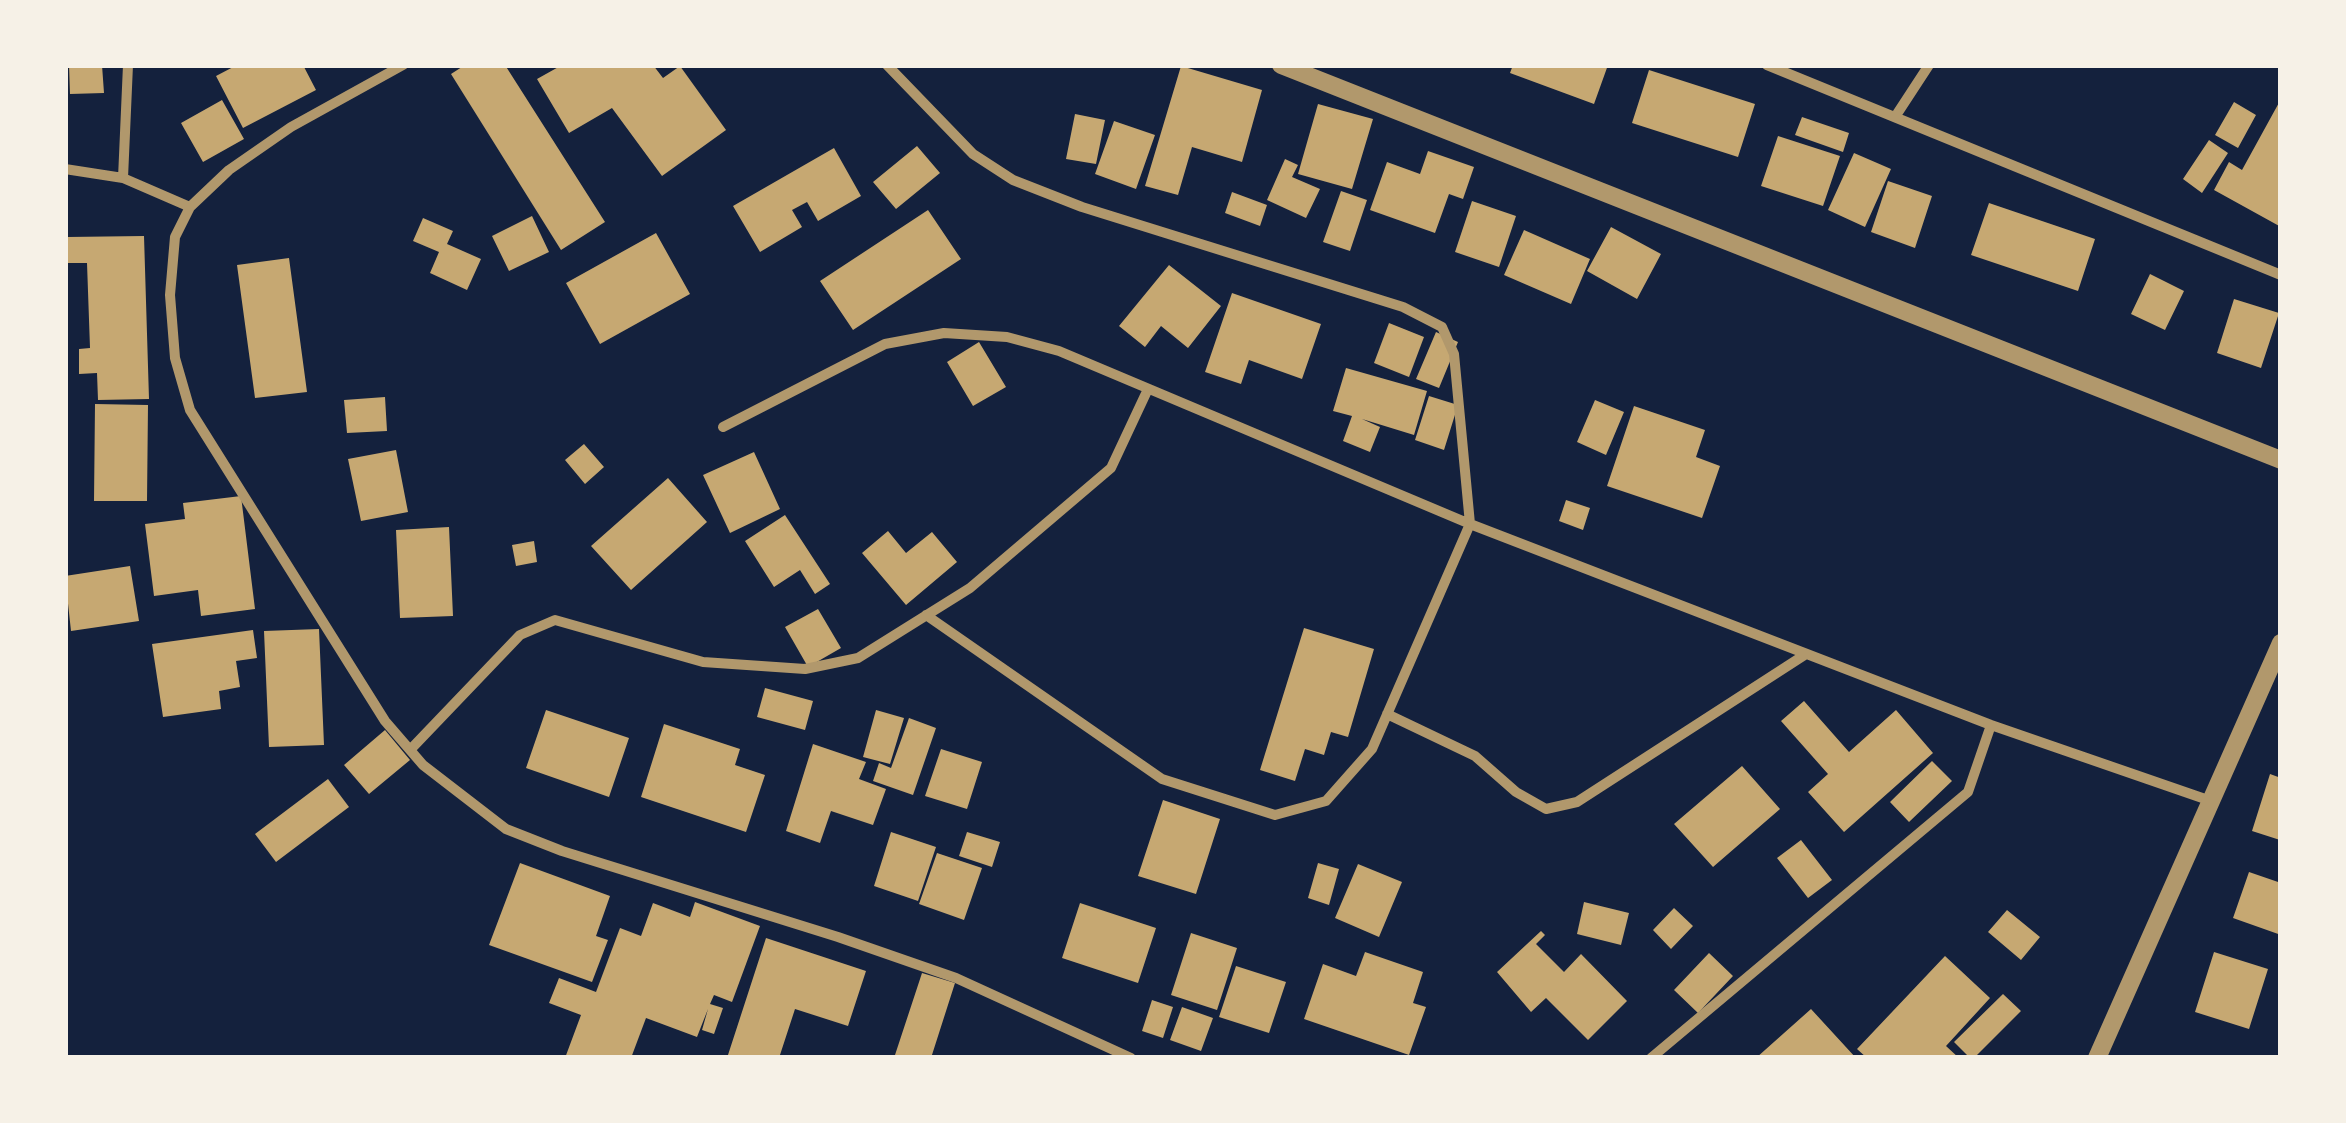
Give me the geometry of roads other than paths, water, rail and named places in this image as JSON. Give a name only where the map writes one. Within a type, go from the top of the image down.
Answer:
[{"type":"street","points":[[123,178],[128,65]]},
{"type":"street","points":[[404,65],[291,127],[229,170],[190,208],[175,237],[170,295],[175,358],[190,410],[385,721],[422,766],[506,828],[562,851],[956,978],[1131,1058]]},
{"type":"street","points":[[887,65],[973,154],[1013,180],[1082,207],[1403,306],[1442,327],[1454,354],[1470,524],[1372,750],[1326,801],[1275,815],[1162,779],[926,615]]},
{"type":"street","points":[[1281,65],[2281,460]]},
{"type":"street","points":[[1767,65],[2281,276]]},
{"type":"street","points":[[1895,117],[1929,65]]},
{"type":"street","points":[[65,170],[123,178],[190,208]]},
{"type":"street","points":[[723,427],[885,344],[944,333],[1006,337],[1059,352],[1470,524],[1806,654],[1991,725],[2211,800]]},
{"type":"street","points":[[410,750],[520,635],[555,620],[703,662],[805,670],[858,658],[970,588],[1111,468],[1148,389]]},
{"type":"street","points":[[2097,1058],[2281,642]]},
{"type":"street","points":[[1388,714],[1475,756],[1516,792],[1546,809],[1577,802],[1806,654]]},
{"type":"street","points":[[1651,1058],[1968,792],[1991,725]]}]
